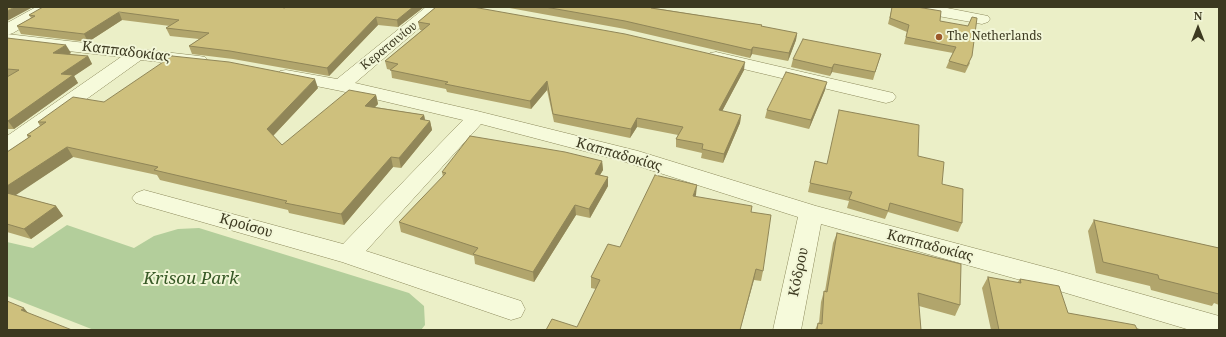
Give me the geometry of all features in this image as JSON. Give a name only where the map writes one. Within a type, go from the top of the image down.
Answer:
[{"type":"street","points":[[7,30],[47,7]]},
{"type":"street","name":"Κερατσινίου","points":[[341,85],[436,7]]},
{"type":"street","points":[[916,7],[982,19]]},
{"type":"street","name":"Καππαδοκίας","points":[[7,39],[217,63]]},
{"type":"street","points":[[7,146],[139,54]]},
{"type":"street","points":[[702,54],[886,97]]},
{"type":"street","name":"Καππαδοκίας","points":[[264,71],[341,85],[477,117],[630,156],[811,213],[1219,326]]},
{"type":"street","points":[[348,255],[477,117]]},
{"type":"street","name":"Κροίσου","points":[[144,198],[348,255],[512,309]]},
{"type":"street","name":"Κόδρου","points":[[787,330],[811,213]]},
{"type":"green space","name":"Krisou Park","points":[[67,225],[134,248],[154,236],[178,229],[199,228],[409,293],[424,306],[425,325],[421,330],[94,330],[7,296],[7,242],[33,248]]},
{"type":"building","points":[[7,7],[15,7],[7,11]]},
{"type":"building","points":[[43,7],[413,7],[397,20],[376,17],[327,68],[230,51],[189,46],[209,33],[166,28],[179,20],[119,12],[84,34],[17,26],[35,16],[29,15]]},
{"type":"building","points":[[436,7],[473,7],[625,34],[745,62],[719,110],[741,115],[724,154],[702,149],[703,144],[676,139],[683,127],[637,118],[631,129],[553,114],[547,81],[530,101],[445,84],[448,82],[390,70],[398,64],[385,61],[430,24],[418,22]]},
{"type":"building","points":[[545,7],[652,7],[651,8],[762,25],[761,26],[797,33],[789,53],[753,47],[751,50],[625,21]]},
{"type":"building","points":[[892,7],[917,7],[941,11],[940,21],[968,26],[972,17],[977,18],[972,56],[967,66],[949,61],[956,47],[906,37],[909,25],[890,18]]},
{"type":"building","points":[[7,38],[66,45],[53,53],[88,56],[61,74],[73,75],[8,121],[7,77],[19,70],[7,69]]},
{"type":"building","points":[[803,39],[881,54],[875,72],[834,64],[832,68],[793,59]]},
{"type":"building","points":[[172,56],[229,62],[315,79],[267,129],[282,145],[349,90],[376,95],[365,106],[424,115],[420,119],[430,121],[399,158],[391,157],[341,214],[285,203],[287,201],[154,170],[158,167],[67,147],[7,186],[7,152],[31,136],[27,135],[46,122],[38,122],[73,97],[104,102]]},
{"type":"building","points":[[786,72],[827,82],[811,120],[767,110]]},
{"type":"building","points":[[839,110],[919,125],[918,156],[944,162],[942,184],[963,189],[962,223],[890,203],[888,211],[849,199],[852,192],[810,183],[815,161],[827,164]]},
{"type":"building","points":[[470,136],[565,152],[602,161],[595,174],[608,177],[589,209],[575,205],[533,272],[473,254],[478,248],[399,222],[446,173],[442,172]]},
{"type":"building","points":[[655,175],[697,185],[693,196],[752,206],[751,212],[771,215],[763,271],[756,269],[740,330],[546,330],[552,319],[577,327],[600,280],[591,277],[608,244],[620,247]]},
{"type":"building","points":[[7,193],[56,206],[24,229],[7,224]]},
{"type":"building","points":[[1094,220],[1219,248],[1219,294],[1159,279],[1158,275],[1103,262]]},
{"type":"building","points":[[837,233],[961,264],[960,305],[918,293],[921,330],[817,330],[818,323],[822,324],[824,291],[827,292]]},
{"type":"building","points":[[988,277],[1021,283],[1020,279],[1059,286],[1068,313],[1135,325],[1137,329],[1143,330],[999,330]]},
{"type":"building","points":[[7,301],[24,308],[21,310],[72,330],[7,330]]},
{"type":"place","name":"The Netherlands","points":[[939,37]]}]
